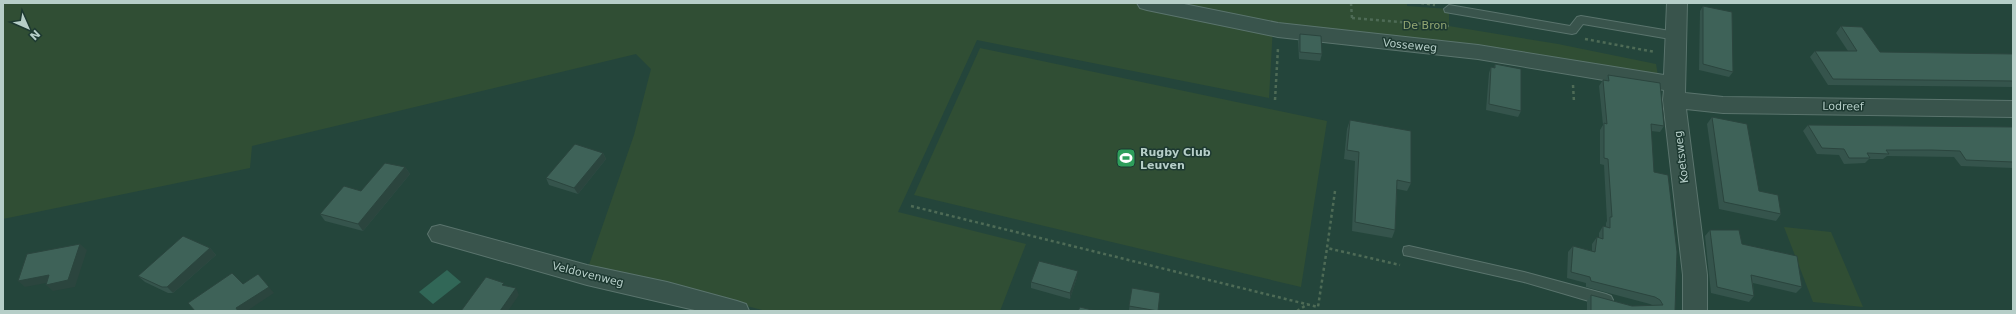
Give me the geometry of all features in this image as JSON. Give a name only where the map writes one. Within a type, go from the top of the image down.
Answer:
[{"type":"street","name":"Vosseweg","points":[[1146,3],[1278,30],[1478,52],[1601,70],[1674,92]]},
{"type":"street","name":"Koetsweg","points":[[1677,3],[1674,92],[1695,275],[1695,311]]},
{"type":"street","name":"Lodreef","points":[[1674,92],[1723,105],[2013,109]]},
{"type":"street","name":"Veldovenweg","points":[[440,234],[587,275],[667,292],[737,311]]},
{"type":"lane","points":[[1449,9],[1572,30],[1581,20],[1675,46]]},
{"type":"lane","points":[[1409,251],[1524,277],[1620,304]]},
{"type":"path","points":[[1352,18],[1449,26]]},
{"type":"path","points":[[1275,100],[1278,30]]},
{"type":"path","points":[[1572,30],[1588,41],[1675,46]]},
{"type":"path","points":[[911,206],[1318,307],[1335,191]]},
{"type":"path","points":[[1327,248],[1409,266],[1409,251]]},
{"type":"path","points":[[1297,311],[1308,304]]},
{"type":"green space","name":"De Bron","points":[[3,3],[1407,3],[1407,6],[1449,9],[1449,26],[1558,44],[1656,64],[1658,76],[1273,26],[1269,98],[977,40],[898,212],[1026,244],[1000,311],[766,311],[589,265],[634,135],[651,69],[636,54],[252,146],[250,168],[3,219]]},
{"type":"green space","name":"Rugby Club Leuven","points":[[980,48],[1327,121],[1301,287],[914,195]]},
{"type":"green space","points":[[1784,227],[1831,232],[1863,307],[1813,302]]},
{"type":"shaded area","points":[[447,270],[461,282],[433,304],[419,292]]},
{"type":"building","points":[[1703,6],[1732,12],[1733,72],[1703,64]]},
{"type":"building","points":[[1841,26],[1862,27],[1880,52],[2013,54],[2013,81],[1833,79],[1815,51],[1857,51]]},
{"type":"building","points":[[1300,34],[1321,36],[1322,54],[1300,52]]},
{"type":"building","points":[[1495,64],[1521,69],[1521,111],[1489,104],[1491,67],[1495,68]]},
{"type":"building","points":[[1608,75],[1660,83],[1664,126],[1651,124],[1654,172],[1668,175],[1677,252],[1675,311],[1591,311],[1591,295],[1632,306],[1663,305],[1660,300],[1655,297],[1591,281],[1590,277],[1571,272],[1573,246],[1595,252],[1597,237],[1603,239],[1603,226],[1610,228],[1610,217],[1612,217],[1608,159],[1604,158],[1604,123],[1607,124],[1603,80],[1609,81]]},
{"type":"building","points":[[1712,117],[1747,124],[1759,191],[1778,195],[1781,214],[1724,202]]},
{"type":"building","points":[[1350,120],[1411,131],[1411,183],[1397,180],[1395,230],[1355,222],[1359,152],[1347,150]]},
{"type":"building","points":[[1808,125],[2013,127],[2013,162],[1966,160],[1960,151],[1932,150],[1886,150],[1889,154],[1867,153],[1870,158],[1849,158],[1844,149],[1822,148]]},
{"type":"building","points":[[575,144],[603,153],[574,188],[546,178]]},
{"type":"building","points":[[385,163],[405,167],[358,224],[320,214],[344,186],[361,191]]},
{"type":"building","points":[[1710,230],[1739,230],[1742,244],[1797,256],[1802,287],[1751,275],[1754,296],[1717,287]]},
{"type":"building","points":[[183,236],[210,248],[167,287],[162,287],[138,276]]},
{"type":"building","points":[[80,244],[68,280],[46,285],[49,275],[18,281],[27,254]]},
{"type":"building","points":[[1039,261],[1078,271],[1070,293],[1031,282]]},
{"type":"building","points":[[232,273],[243,284],[258,274],[269,287],[236,308],[238,311],[195,311],[188,303]]},
{"type":"building","points":[[486,277],[504,283],[502,285],[516,288],[500,311],[461,311]]},
{"type":"building","points":[[1132,288],[1160,293],[1158,311],[1129,306]]},
{"type":"building","points":[[1080,307],[1096,311],[1078,311]]},
{"type":"place","name":"Rugby Club Leuven","points":[[1126,158]]}]
